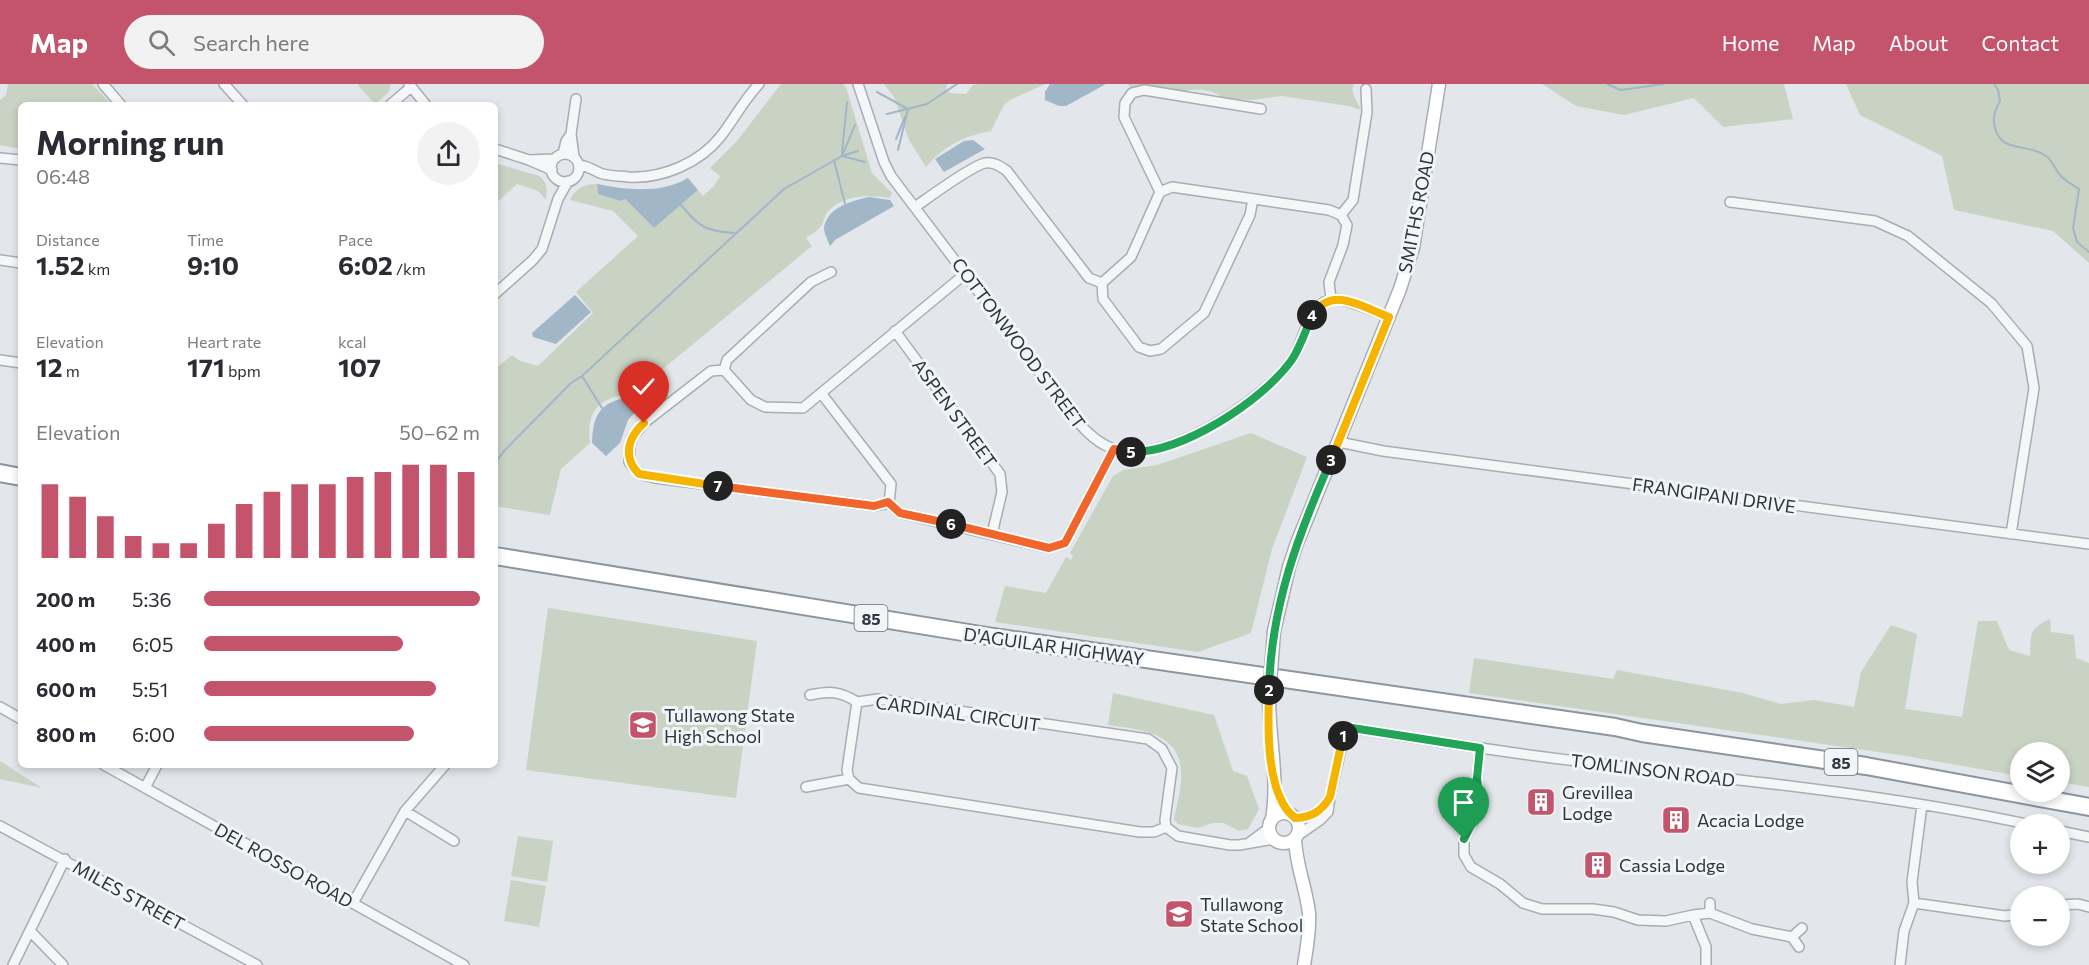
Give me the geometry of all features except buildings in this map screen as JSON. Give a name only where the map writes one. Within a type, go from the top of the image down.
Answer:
[{"type":"highway","points":[[0,474],[18,477]]},
{"type":"highway","name":"D'AGUILAR HIGHWAY","points":[[498,556],[999,638],[1615,727],[1866,766],[2089,807]]},
{"type":"highway","name":"D'AGUILAR HIGHWAY","points":[[1615,727],[1643,727],[1752,742],[2010,785]]},
{"type":"highway","points":[[2070,796],[2089,799]]},
{"type":"main road","name":"SMITHS ROAD","points":[[1274,832],[1275,784],[1269,735],[1269,698],[1274,631],[1297,543],[1389,317],[1413,248],[1439,84]]},
{"type":"main road","name":"SMITHS ROAD","points":[[1275,784],[1283,803],[1293,816]]},
{"type":"main road","points":[[1274,832],[1281,814],[1293,816],[1299,826],[1296,837],[1298,871],[1309,912],[1304,965]]},
{"type":"main road","points":[[1274,832],[1287,843],[1296,837]]},
{"type":"main road","points":[[1274,832],[1298,871]]},
{"type":"street","points":[[103,84],[118,102]]},
{"type":"street","points":[[224,84],[240,102]]},
{"type":"street","points":[[498,291],[538,255],[545,243],[558,199],[568,181],[577,176],[600,173],[630,177],[655,176],[691,161],[720,138],[737,111],[759,84]]},
{"type":"street","name":"COTTONWOOD STREET","points":[[858,84],[884,162],[891,176],[1092,439],[1114,449],[1132,452],[1152,451],[1207,429],[1238,409],[1278,378],[1293,358],[1312,315],[1319,305],[1331,299]]},
{"type":"street","points":[[393,102],[410,85],[424,102]]},
{"type":"street","points":[[1341,215],[1353,200],[1367,112],[1366,89]]},
{"type":"street","points":[[1160,192],[1124,117],[1125,103],[1132,93],[1144,90],[1261,109]]},
{"type":"street","points":[[576,99],[571,134],[577,160],[577,176]]},
{"type":"street","points":[[558,199],[554,175],[558,156],[571,134]]},
{"type":"street","points":[[498,150],[529,160],[568,181]]},
{"type":"street","points":[[529,160],[558,156],[577,160],[600,173]]},
{"type":"street","points":[[0,158],[18,160]]},
{"type":"street","points":[[915,207],[983,163],[997,164],[1007,171],[1089,278],[1102,283]]},
{"type":"street","points":[[1253,199],[1250,215],[1204,314],[1161,349],[1150,351],[1138,347],[1102,299],[1102,283],[1131,257],[1160,192],[1172,187],[1329,210],[1341,215],[1347,225],[1343,245],[1329,282],[1331,299],[1344,300],[1389,317]]},
{"type":"street","points":[[1730,202],[1875,220],[1908,236],[1991,303],[2027,346],[2034,388],[2011,534]]},
{"type":"street","points":[[0,260],[18,263]]},
{"type":"street","points":[[724,370],[727,360],[811,282],[831,272]]},
{"type":"street","points":[[724,370],[751,400],[765,407],[803,408],[965,274]]},
{"type":"street","name":"ASPEN STREET","points":[[895,331],[1000,474],[1002,492],[992,534]]},
{"type":"street","points":[[0,360],[18,363]]},
{"type":"street","points":[[724,370],[711,371],[637,429],[630,446],[629,462],[639,474],[874,506],[888,502]]},
{"type":"street","points":[[821,393],[891,484],[888,502]]},
{"type":"street","name":"FRANGIPANI DRIVE","points":[[1339,442],[1383,451],[2089,544]]},
{"type":"street","points":[[888,502],[900,513],[1049,548],[1065,543],[1114,449]]},
{"type":"street","points":[[810,695],[828,692],[845,694],[857,702]]},
{"type":"street","name":"CARDINAL CIRCUIT","points":[[849,779],[847,770],[857,702],[878,699],[1148,739],[1162,749],[1172,768],[1166,827]]},
{"type":"street","points":[[0,708],[18,717]]},
{"type":"street","name":"TOMLINSON ROAD","points":[[1296,837],[1326,816],[1346,727],[1480,748],[1923,805],[2010,821]]},
{"type":"street","points":[[1480,748],[1477,778],[1478,811],[1464,839],[1464,855],[1471,867],[1500,884],[1523,903],[1542,909],[1593,909],[1614,912],[1638,920],[1666,921],[1693,915],[1710,908],[1752,928],[1792,937],[1799,947]]},
{"type":"street","name":"DEL ROSSO ROAD","points":[[109,768],[464,965]]},
{"type":"street","points":[[145,788],[155,768]]},
{"type":"street","points":[[353,903],[405,811],[442,768]]},
{"type":"street","points":[[806,787],[849,779],[859,789],[1140,832],[1154,832],[1166,827],[1178,836],[1230,845],[1248,844],[1274,832]]},
{"type":"street","points":[[1293,816],[1305,818],[1320,811],[1330,797]]},
{"type":"street","points":[[1900,965],[1904,932],[1914,903],[1911,882],[1923,805]]},
{"type":"street","points":[[405,811],[454,841]]},
{"type":"street","name":"MILES STREET","points":[[0,826],[253,964]]},
{"type":"street","points":[[2070,833],[2089,837]]},
{"type":"street","points":[[13,965],[65,860]]},
{"type":"street","points":[[1914,903],[2010,915]]},
{"type":"street","points":[[2070,904],[2089,907]]},
{"type":"street","points":[[1693,915],[1706,947],[1706,965]]},
{"type":"street","points":[[1792,937],[1802,928]]},
{"type":"street","points":[[30,932],[63,965]]},
{"type":"green space","points":[[8,84],[92,84],[109,102],[18,102],[18,148],[0,145],[0,100],[6,95]]},
{"type":"green space","points":[[357,84],[391,84],[389,92],[377,102],[373,102]]},
{"type":"green space","points":[[781,84],[843,84],[846,87],[872,173],[892,193],[890,198],[856,197],[833,207],[826,214],[820,228],[806,238],[812,246],[635,392],[613,397],[599,406],[591,420],[590,443],[561,469],[550,515],[498,506],[498,367],[512,355],[520,361],[538,366],[593,313],[576,292],[638,236],[613,211],[570,200],[572,196],[581,188],[597,184],[598,194],[620,201],[625,199],[654,228],[698,190],[703,196],[714,186],[720,176],[710,168],[736,142]]},
{"type":"green space","points":[[884,84],[947,84],[946,88],[949,93],[966,94],[973,85],[979,84],[1045,84],[1004,105],[991,131],[955,143],[940,153],[926,167],[909,140],[894,97]]},
{"type":"green space","points":[[1128,84],[1354,84],[1353,94],[1361,110],[1349,106],[1281,96],[1252,100],[1222,98],[1204,90],[1185,92],[1146,85],[1131,88]]},
{"type":"green space","points":[[1542,84],[1784,84],[1793,119],[1723,127],[1694,98],[1624,115],[1576,106]]},
{"type":"green space","points":[[1846,84],[2089,84],[2089,263],[2053,231],[1954,210],[1942,156],[1860,115]]},
{"type":"green space","points":[[498,164],[539,176],[546,186],[546,200],[538,191],[517,184],[498,201]]},
{"type":"green space","points":[[1251,433],[1307,457],[1272,549],[1251,633],[1198,652],[995,622],[1005,586],[1046,593],[1066,557],[1071,560],[1073,556],[1070,553],[1113,476],[1123,470],[1157,465]]},
{"type":"green space","points":[[548,608],[757,641],[736,798],[526,770]]},
{"type":"green space","points":[[2050,619],[2051,632],[2074,635],[2076,658],[2089,663],[2089,787],[2070,784],[2070,742],[2010,742],[2010,774],[1906,756],[1469,693],[1474,658],[1613,679],[1617,670],[1743,693],[1781,704],[1814,700],[1854,707],[1861,672],[1891,625],[1917,634],[1905,709],[1962,717],[1978,621],[1997,621],[2009,650],[2030,656],[2032,633],[2038,626]]},
{"type":"green space","points":[[1113,693],[1214,715],[1233,771],[1247,776],[1259,809],[1248,829],[1239,831],[1224,823],[1213,823],[1198,828],[1178,824],[1174,819],[1181,784],[1179,759],[1174,749],[1156,735],[1132,728],[1108,725]]},
{"type":"green space","points":[[0,761],[42,788],[0,779]]},
{"type":"green space","points":[[518,836],[553,841],[547,882],[511,876]]},
{"type":"green space","points":[[511,880],[546,886],[539,927],[504,921]]},
{"type":"water","points":[[1050,84],[1106,84],[1066,106],[1059,106],[1045,100],[1045,92]]},
{"type":"water","points":[[973,140],[985,149],[944,172],[935,159],[964,141]]},
{"type":"water","points":[[688,178],[698,190],[654,228],[625,199],[620,201],[598,194],[597,184],[620,188],[655,189],[667,187]]},
{"type":"water","points":[[869,197],[890,200],[894,206],[835,240],[830,246],[824,228],[830,215],[841,206]]},
{"type":"water","points":[[575,295],[591,312],[556,344],[533,337],[532,333]]},
{"type":"water","points":[[638,393],[651,402],[637,410],[628,420],[620,443],[606,456],[592,443],[598,415],[608,404]]},
{"type":"waterway","points":[[887,114],[927,104],[957,84]]},
{"type":"waterway","points":[[1607,84],[1621,90],[1663,84]]},
{"type":"waterway","points":[[1994,84],[2000,101],[1994,117],[1998,136],[2009,144],[2046,156],[2058,173],[2079,189],[2073,228],[2077,242],[2089,252]]},
{"type":"waterway","points":[[877,92],[908,109]]},
{"type":"waterway","points":[[842,153],[847,102]]},
{"type":"waterway","points":[[898,150],[908,109]]},
{"type":"waterway","points":[[896,139],[905,117]]},
{"type":"waterway","points":[[498,459],[571,383],[582,376],[784,189],[842,156],[855,125]]},
{"type":"waterway","points":[[845,155],[858,151]]},
{"type":"waterway","points":[[842,156],[865,162]]},
{"type":"waterway","points":[[834,160],[845,204]]},
{"type":"waterway","points":[[681,205],[703,227],[734,233]]},
{"type":"waterway","points":[[582,376],[602,408]]},
{"type":"place","name":"Tullawong State High School","points":[[643,725]]},
{"type":"place","name":"Grevillea Lodge","points":[[1541,802]]},
{"type":"place","name":"Acacia Lodge","points":[[1676,820]]},
{"type":"place","name":"Cassia Lodge","points":[[1598,865]]},
{"type":"place","name":"Tullawong State School","points":[[1179,914]]},
{"type":"route","points":[[644,423],[633,436],[629,455],[629,462],[639,474],[655,478],[874,506],[888,502],[900,513],[1049,548],[1065,543],[1114,449],[1132,452],[1152,451],[1207,429],[1238,409],[1278,378],[1293,358],[1312,315],[1319,305],[1331,299],[1344,300],[1389,317],[1307,515],[1289,567],[1274,631],[1269,671],[1271,759],[1275,784],[1283,803],[1295,818],[1305,818],[1320,811],[1330,797],[1346,727],[1480,748],[1477,778],[1478,811],[1464,839]]}]
